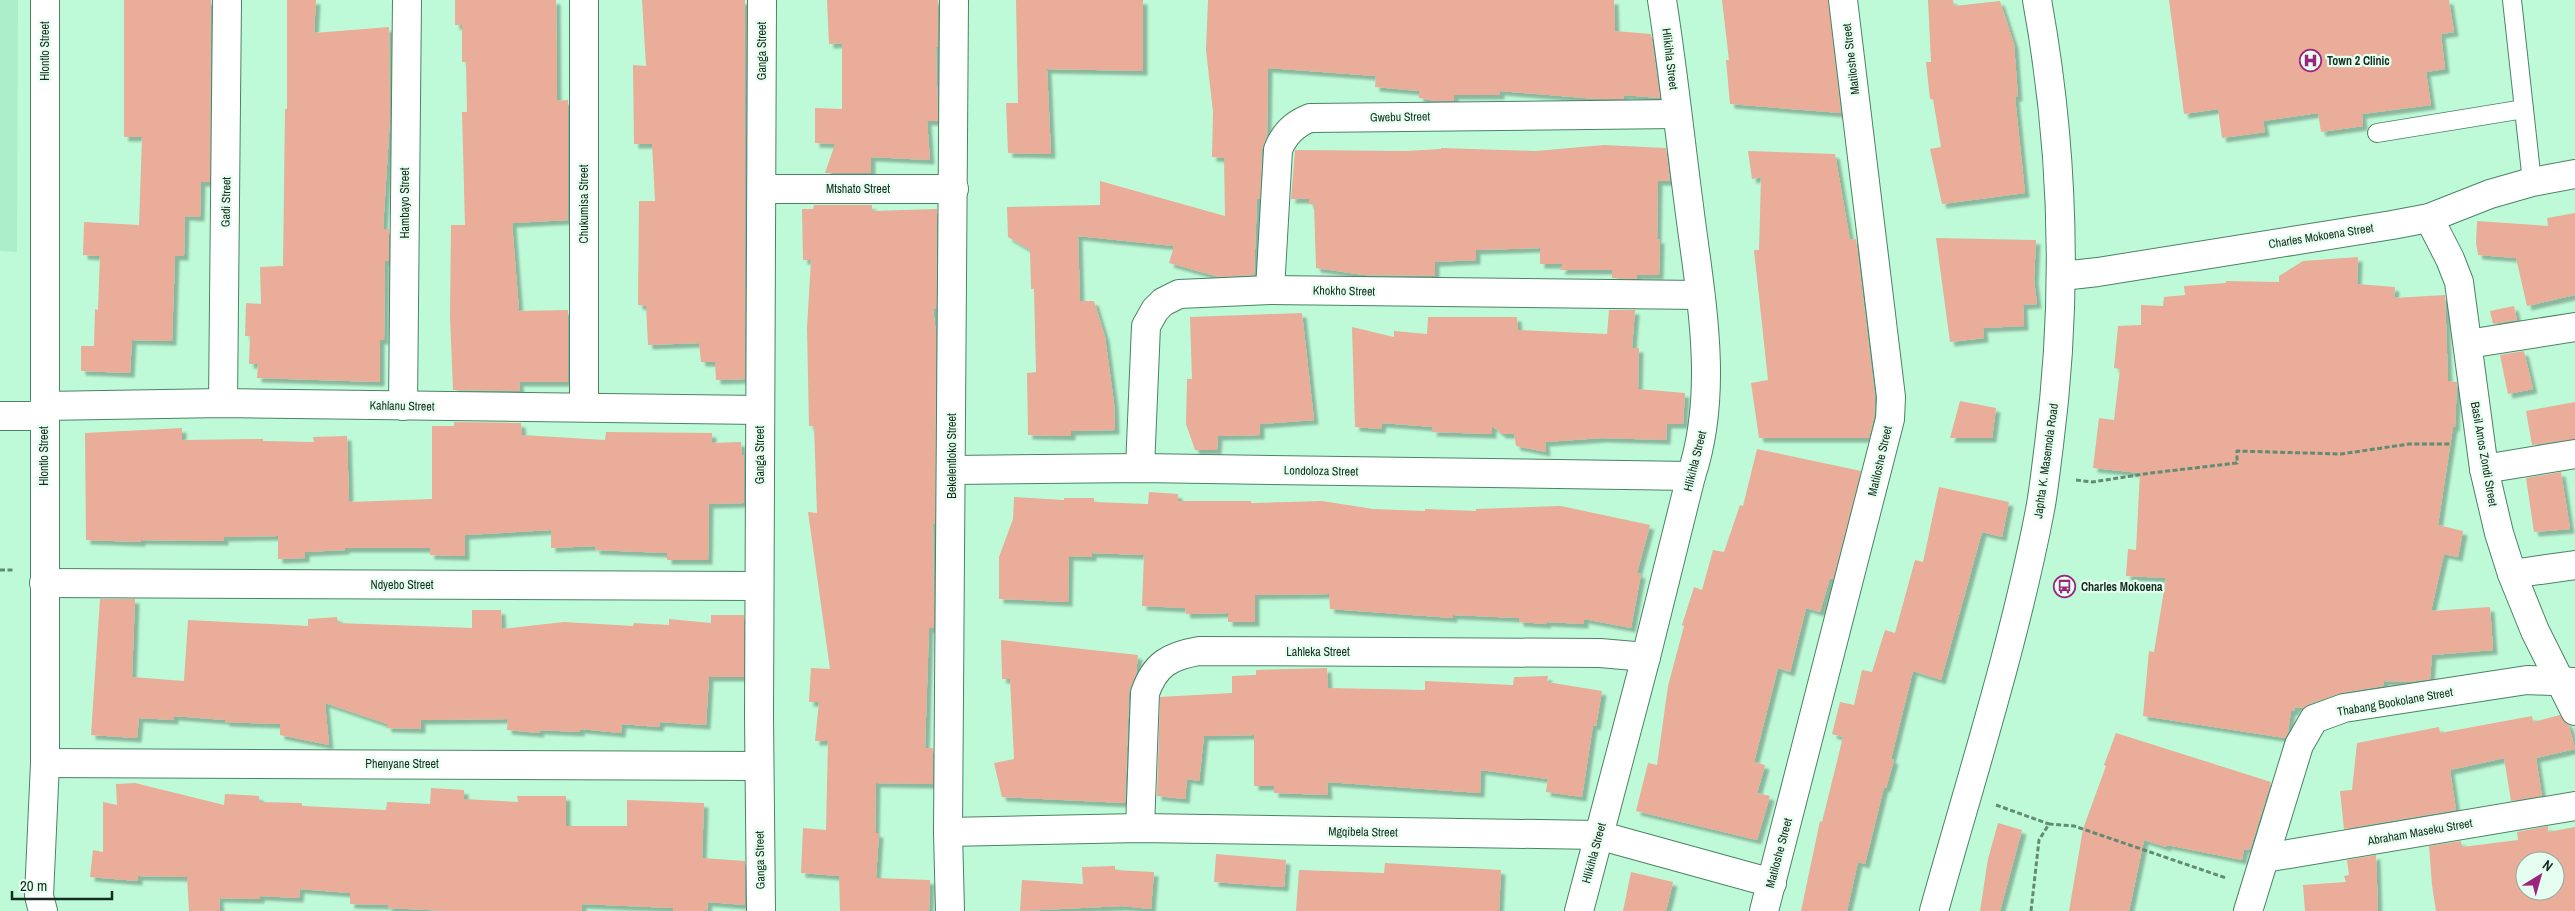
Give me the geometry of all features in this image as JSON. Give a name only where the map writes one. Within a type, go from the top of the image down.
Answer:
[{"type":"street","name":"Hlontlo Street","points":[[43,911],[39,896],[44,763],[45,0]]},
{"type":"street","name":"Gadi Street","points":[[223,403],[227,0]]},
{"type":"street","name":"Hambayo Street","points":[[404,406],[407,0]]},
{"type":"street","name":"Chukumisa Street","points":[[584,0],[584,407]]},
{"type":"street","name":"Ganga Street","points":[[761,911],[759,586],[762,0]]},
{"type":"street","name":"Bekelentloko Street","points":[[950,911],[948,832],[954,0]]},
{"type":"street","name":"Hlikihla Street","points":[[1578,911],[1646,657],[1691,476],[1700,448],[1706,409],[1707,381],[1700,295],[1662,0]]},
{"type":"street","name":"Matiloshe Street","points":[[1764,911],[1890,419],[1891,397],[1843,0]]},
{"type":"street","name":"Japhta K. Masemola Road","points":[[1934,911],[2018,609],[2040,508],[2056,387],[2062,276],[2058,163],[2050,74],[2037,0]]},
{"type":"street","name":"Gwebu Street","points":[[1270,290],[1278,150],[1282,138],[1290,129],[1304,120],[1310,118],[1677,114]]},
{"type":"street","name":"Charles Mokoena Street","points":[[2062,276],[2117,269],[2429,218],[2490,194],[2532,182],[2575,174]]},
{"type":"street","name":"Mtshato Street","points":[[762,189],[954,189]]},
{"type":"street","name":"Basil Amos Zondi Street","points":[[2429,218],[2459,282],[2483,457],[2499,532],[2512,574],[2535,631],[2568,681],[2575,711]]},
{"type":"street","name":"Khokho Street","points":[[1140,468],[1146,326],[1155,310],[1163,302],[1179,294],[1270,290],[1700,295]]},
{"type":"street","points":[[2468,344],[2575,327]]},
{"type":"street","name":"Kahlanu Street","points":[[0,416],[44,411],[223,403],[760,410]]},
{"type":"street","points":[[2483,457],[2575,454]]},
{"type":"street","name":"Londoloza Street","points":[[952,470],[1140,468],[1691,476]]},
{"type":"street","points":[[2512,574],[2575,565]]},
{"type":"street","name":"Ndyebo Street","points":[[44,583],[759,586]]},
{"type":"street","name":"Lahleka Street","points":[[1140,828],[1144,693],[1150,679],[1158,668],[1177,655],[1199,651],[1600,653],[1646,657]]},
{"type":"street","name":"Thabang Bookolane Street","points":[[2252,900],[2298,745],[2314,719],[2344,708],[2527,680],[2568,681]]},
{"type":"street","name":"Phenyane Street","points":[[44,763],[759,766]]},
{"type":"street","name":"Abraham Maseku Street","points":[[2265,858],[2575,806]]},
{"type":"street","name":"Mgqibela Street","points":[[948,832],[1140,828],[1598,835],[1772,883]]},
{"type":"lane","points":[[2512,0],[2532,182]]},
{"type":"lane","points":[[2377,133],[2524,109]]},
{"type":"path","points":[[2045,476],[2092,482],[2151,472],[2237,463],[2237,451],[2341,454],[2409,444],[2483,457]]},
{"type":"path","points":[[1967,793],[2049,824],[2074,826],[2252,900]]},
{"type":"path","points":[[2031,911],[2039,840],[2049,824]]},
{"type":"shaded area","points":[[0,0],[18,0],[17,252],[0,251]]},
{"type":"building","points":[[124,0],[211,0],[210,182],[201,182],[200,217],[185,216],[184,256],[175,256],[172,341],[132,340],[130,373],[81,371],[81,346],[94,346],[95,309],[98,310],[100,256],[83,255],[84,222],[139,225],[142,137],[124,137]]},
{"type":"building","points":[[287,0],[316,0],[314,33],[389,27],[390,118],[383,229],[389,229],[389,261],[385,261],[384,340],[380,340],[380,382],[257,378],[258,364],[249,364],[250,336],[245,336],[246,303],[261,304],[260,267],[283,266],[285,109],[287,109]]},
{"type":"building","points":[[455,0],[556,0],[557,101],[568,100],[568,220],[512,223],[519,311],[568,310],[568,382],[519,382],[520,391],[453,390],[450,316],[451,225],[465,225],[462,112],[467,112],[466,62],[462,62],[462,25],[455,25]]},
{"type":"building","points":[[642,0],[745,0],[745,379],[716,380],[715,362],[701,362],[699,343],[648,345],[646,306],[638,305],[639,201],[655,201],[652,144],[634,144],[633,65],[646,66]]},
{"type":"building","points":[[827,0],[938,0],[938,47],[936,47],[938,121],[927,121],[930,160],[871,157],[871,173],[825,173],[835,144],[815,143],[815,108],[842,109],[842,43],[829,44]]},
{"type":"building","points":[[1016,0],[1143,0],[1143,71],[1047,69],[1051,154],[1008,153],[1006,103],[1018,103]]},
{"type":"building","points":[[1208,0],[1614,0],[1615,31],[1651,34],[1660,98],[1624,95],[1624,99],[1597,99],[1500,91],[1500,95],[1454,95],[1454,101],[1436,101],[1419,98],[1419,91],[1375,87],[1376,76],[1268,68],[1267,135],[1262,149],[1260,199],[1257,199],[1254,275],[1219,277],[1169,263],[1174,246],[1078,236],[1080,301],[1094,301],[1105,337],[1114,403],[1115,430],[1071,431],[1071,436],[1028,435],[1027,373],[1036,372],[1034,289],[1031,289],[1030,250],[1008,237],[1007,207],[1100,205],[1100,181],[1225,216],[1224,158],[1212,157],[1213,112],[1206,50]]},
{"type":"building","points":[[1722,0],[1828,0],[1841,113],[1730,104],[1726,60],[1729,60]]},
{"type":"building","points":[[1928,0],[1953,0],[1954,6],[2000,1],[2014,44],[2018,97],[2015,97],[2025,193],[1942,204],[1930,149],[1941,147],[1933,99],[1930,99],[1926,62],[1931,62]]},
{"type":"building","name":"Town 2 Clinic","points":[[2169,0],[2449,0],[2454,32],[2441,34],[2445,69],[2426,72],[2431,105],[2362,114],[2363,126],[2321,132],[2318,113],[2263,121],[2265,132],[2222,138],[2218,109],[2184,114]]},
{"type":"building","points":[[1604,145],[1666,148],[1670,181],[1658,181],[1657,239],[1660,239],[1659,275],[1637,275],[1637,279],[1612,278],[1612,270],[1560,270],[1563,264],[1540,264],[1540,248],[1476,250],[1476,260],[1435,262],[1435,276],[1364,275],[1316,268],[1314,204],[1309,204],[1309,199],[1291,199],[1295,150],[1405,151],[1441,148],[1536,151]]},
{"type":"building","points":[[1748,151],[1835,154],[1850,240],[1856,239],[1875,398],[1874,417],[1869,438],[1759,438],[1751,383],[1768,380],[1754,250],[1759,250],[1761,177],[1752,179]]},
{"type":"building","points":[[814,205],[872,205],[872,211],[937,209],[936,309],[933,309],[936,333],[935,524],[933,524],[934,628],[929,628],[925,748],[933,748],[933,784],[876,783],[875,833],[879,833],[876,878],[930,880],[929,911],[840,911],[839,876],[801,873],[803,828],[826,830],[828,741],[815,741],[819,702],[809,702],[811,668],[830,669],[808,512],[817,513],[814,426],[809,426],[807,328],[811,260],[803,260],[802,209],[813,209]]},
{"type":"building","points":[[2575,213],[2575,295],[2527,306],[2516,258],[2478,255],[2476,243],[2477,221],[2548,226],[2547,218]]},
{"type":"building","points":[[1936,238],[2036,240],[2034,280],[2037,304],[2023,305],[2024,326],[1983,328],[1984,338],[1950,342]]},
{"type":"building","points":[[2358,257],[2357,284],[2395,287],[2394,298],[2445,295],[2448,381],[2457,382],[2455,427],[2453,427],[2438,525],[2463,531],[2458,557],[2444,554],[2431,611],[2490,607],[2493,650],[2432,655],[2430,679],[2409,682],[2384,681],[2383,686],[2341,693],[2309,704],[2304,708],[2295,707],[2294,711],[2291,711],[2288,732],[2285,738],[2143,716],[2149,651],[2154,652],[2166,578],[2126,576],[2128,549],[2136,550],[2140,473],[2093,468],[2099,418],[2114,420],[2120,369],[2114,368],[2118,326],[2141,325],[2141,305],[2163,306],[2164,297],[2185,295],[2184,286],[2226,283],[2226,281],[2279,282],[2279,276],[2303,261]]},
{"type":"building","points":[[2514,306],[2517,320],[2493,324],[2490,311]]},
{"type":"building","points":[[1609,310],[1635,310],[1632,348],[1639,348],[1638,389],[1685,393],[1683,424],[1667,424],[1666,440],[1602,438],[1545,442],[1546,452],[1516,446],[1514,434],[1502,434],[1492,426],[1492,434],[1432,432],[1433,427],[1382,423],[1381,429],[1355,427],[1352,327],[1394,337],[1394,331],[1427,334],[1428,317],[1517,317],[1518,330],[1607,334]]},
{"type":"building","points":[[1302,313],[1314,420],[1260,424],[1260,435],[1218,436],[1217,450],[1195,450],[1186,424],[1187,379],[1192,379],[1190,317]]},
{"type":"building","points":[[2524,351],[2533,389],[2508,394],[2500,355]]},
{"type":"building","points":[[1960,401],[1996,408],[1992,438],[1950,438]]},
{"type":"building","points":[[2575,402],[2575,439],[2532,445],[2526,411]]},
{"type":"building","points":[[454,422],[521,423],[522,435],[605,440],[606,432],[712,433],[712,443],[741,442],[742,455],[744,455],[744,503],[709,504],[708,560],[667,560],[667,553],[595,550],[596,546],[551,548],[551,530],[465,535],[465,556],[430,555],[430,548],[345,548],[345,550],[305,552],[305,558],[278,559],[278,536],[224,537],[224,541],[141,540],[141,542],[86,540],[85,433],[182,428],[182,440],[263,439],[263,441],[314,442],[313,437],[347,436],[349,502],[432,499],[432,426],[454,426]]},
{"type":"building","points":[[1757,449],[1861,471],[1833,579],[1830,578],[1820,612],[1806,608],[1790,672],[1778,668],[1754,762],[1765,765],[1757,793],[1770,796],[1757,840],[1636,811],[1648,763],[1657,765],[1668,686],[1684,626],[1682,625],[1694,587],[1702,590],[1713,550],[1724,552],[1740,505],[1743,506]]},
{"type":"building","points":[[2561,472],[2570,529],[2534,532],[2526,478]]},
{"type":"building","points":[[1939,487],[2009,502],[2002,537],[1982,532],[1941,680],[1913,671],[1891,759],[1894,760],[1886,788],[1884,787],[1865,864],[1858,862],[1847,911],[1801,911],[1820,821],[1822,822],[1843,737],[1832,734],[1840,702],[1854,705],[1862,670],[1872,672],[1885,630],[1895,633],[1915,560],[1923,562]]},
{"type":"building","points":[[1149,492],[1178,494],[1178,501],[1251,501],[1251,503],[1322,501],[1373,509],[1425,511],[1425,509],[1476,511],[1476,509],[1561,506],[1650,525],[1637,573],[1641,574],[1631,628],[1584,619],[1584,624],[1547,622],[1546,624],[1519,622],[1519,618],[1453,615],[1453,618],[1330,609],[1329,594],[1255,595],[1255,622],[1228,622],[1228,613],[1186,614],[1185,608],[1142,606],[1144,555],[1092,553],[1092,557],[1069,556],[1068,602],[999,599],[999,557],[1013,519],[1014,497],[1064,500],[1064,498],[1094,498],[1094,502],[1148,504]]},
{"type":"building","points":[[100,599],[135,599],[132,677],[184,681],[188,620],[308,626],[308,619],[337,617],[338,623],[472,628],[472,610],[501,610],[502,629],[564,622],[633,626],[634,623],[669,625],[669,619],[711,623],[711,615],[744,615],[744,677],[709,677],[706,725],[660,722],[659,727],[622,724],[621,733],[580,729],[580,732],[539,730],[540,733],[507,730],[508,719],[421,720],[421,729],[387,728],[387,724],[325,703],[329,745],[280,735],[280,724],[225,722],[225,720],[174,716],[174,720],[139,718],[137,738],[91,735]]},
{"type":"building","points":[[1001,640],[1138,655],[1136,674],[1129,692],[1125,803],[1002,797],[994,763],[1014,759],[1010,679],[1002,679]]},
{"type":"building","points":[[1327,668],[1328,688],[1425,690],[1425,681],[1513,685],[1514,677],[1548,676],[1547,682],[1602,691],[1596,726],[1593,725],[1582,797],[1546,792],[1548,779],[1481,770],[1480,793],[1327,782],[1328,795],[1274,793],[1274,786],[1254,786],[1254,735],[1204,736],[1199,781],[1187,779],[1185,799],[1157,796],[1160,697],[1232,693],[1232,676],[1256,675],[1256,670]]},
{"type":"building","points":[[2560,715],[2569,725],[2575,749],[2536,758],[2542,796],[2511,801],[2504,758],[2450,770],[2456,810],[2344,829],[2340,791],[2352,790],[2357,743],[2439,727],[2440,733],[2532,716],[2533,722]]},
{"type":"building","points":[[2116,733],[2271,782],[2250,850],[2244,849],[2242,860],[2167,845],[2166,847],[2144,840],[2129,911],[2069,911],[2083,829]]},
{"type":"building","points":[[135,783],[224,805],[225,794],[259,796],[259,802],[302,803],[302,806],[386,810],[387,802],[430,804],[431,788],[464,790],[464,799],[518,802],[517,796],[566,796],[566,826],[627,826],[627,800],[704,803],[702,858],[745,861],[745,905],[708,902],[707,911],[673,911],[673,908],[582,904],[582,911],[448,911],[388,908],[388,905],[350,904],[350,893],[300,889],[299,898],[260,896],[260,899],[219,898],[220,911],[189,911],[187,877],[138,876],[138,881],[90,877],[93,850],[103,852],[103,802],[117,805],[116,784]]},
{"type":"building","points":[[1998,823],[2022,830],[2000,911],[1980,911],[1988,859]]},
{"type":"building","points":[[2548,826],[2548,832],[2575,827],[2575,911],[2436,911],[2429,846],[2461,841],[2462,847],[2518,840],[2517,832]]},
{"type":"building","points":[[1216,854],[1286,860],[1284,887],[1214,882]]},
{"type":"building","points":[[2376,855],[2378,911],[2305,911],[2303,885],[2346,882],[2344,876],[2349,875],[2347,860]]},
{"type":"building","points":[[1385,863],[1501,870],[1499,911],[1296,911],[1299,870],[1384,873]]},
{"type":"building","points":[[1115,866],[1115,870],[1154,872],[1151,909],[1122,906],[1020,911],[1022,880],[1083,884],[1082,867]]},
{"type":"building","points":[[1631,872],[1673,882],[1666,911],[1623,911]]},
{"type":"place","name":"Town 2 Clinic","points":[[2311,61]]},
{"type":"place","name":"Charles Mokoena","points":[[2065,587]]}]
